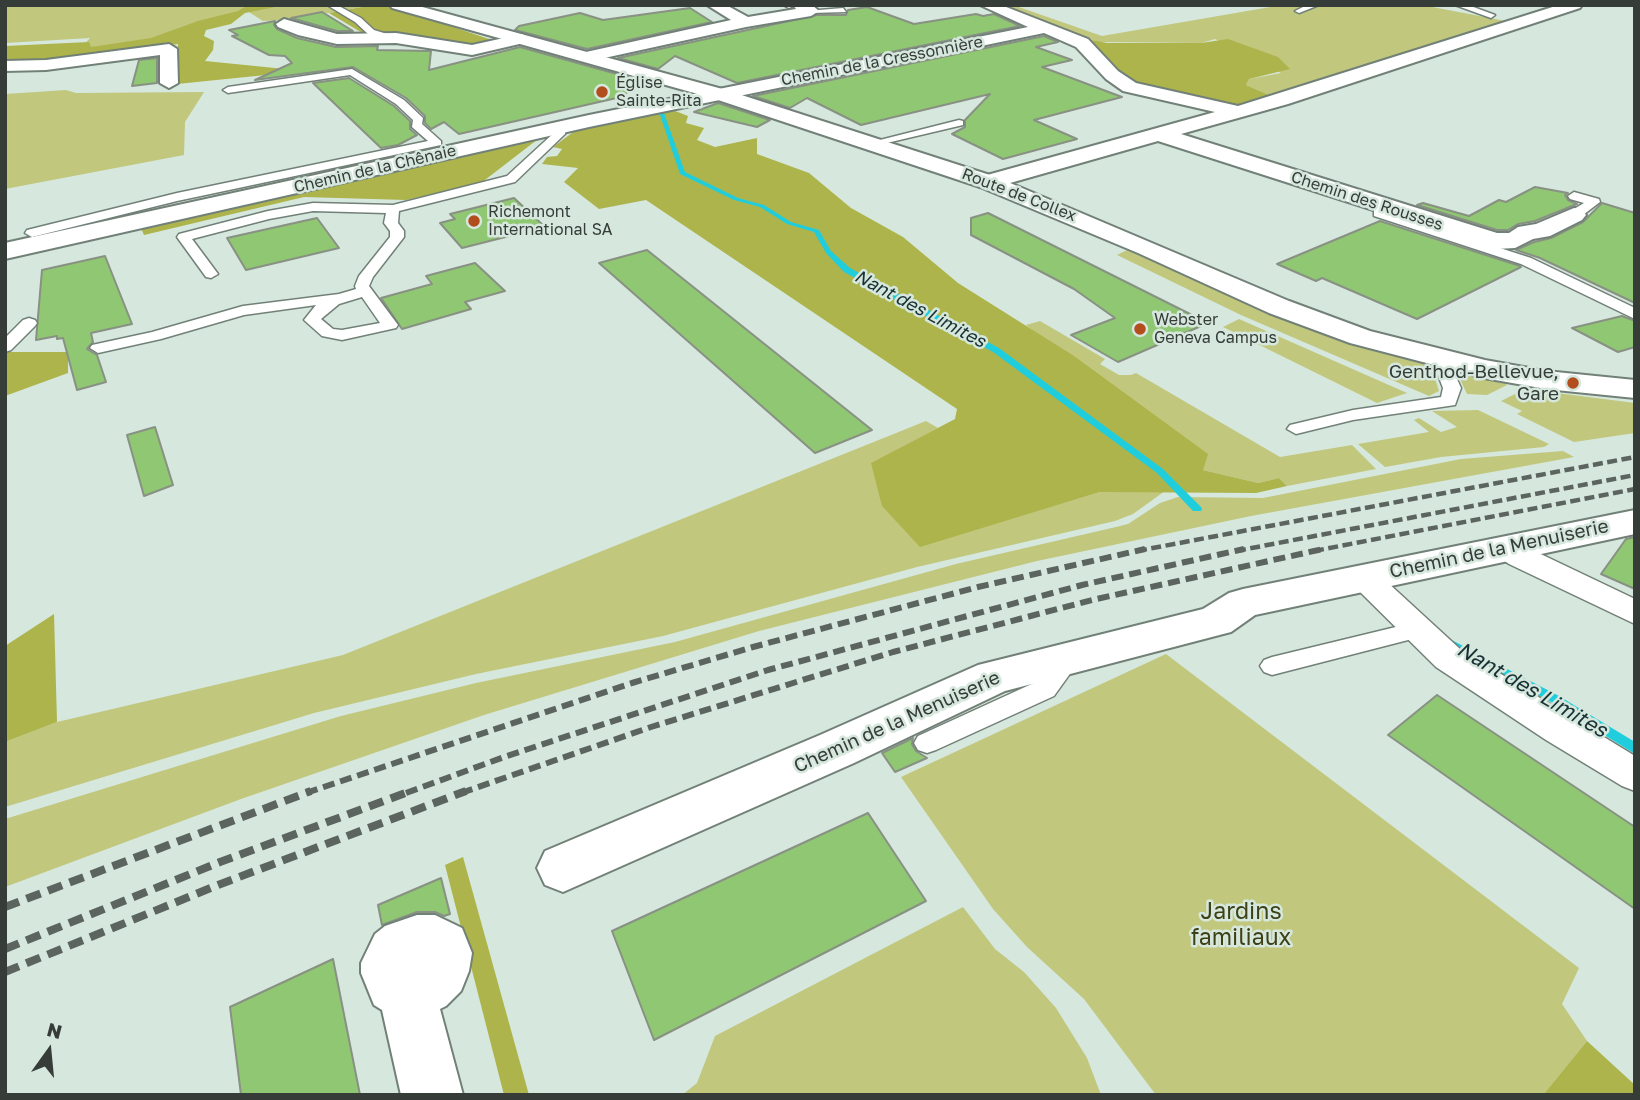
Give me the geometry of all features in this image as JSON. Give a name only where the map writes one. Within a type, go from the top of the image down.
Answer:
[{"type":"street","name":"Route de Collex","points":[[397,5],[719,94],[988,182],[1109,231],[1311,320],[1440,359],[1546,380],[1635,390]]},
{"type":"street","points":[[987,5],[1086,46],[1112,75],[1130,87],[1240,113]]},
{"type":"street","points":[[988,182],[1240,113],[1575,5]]},
{"type":"street","points":[[722,9],[797,7]]},
{"type":"street","points":[[586,57],[746,22],[797,7]]},
{"type":"street","points":[[722,9],[746,22]]},
{"type":"street","points":[[284,24],[309,34],[337,39],[396,38],[472,50],[522,38]]},
{"type":"street","name":"Chemin de la Cressonnière","points":[[719,94],[1045,28]]},
{"type":"street","points":[[5,66],[46,65],[169,49],[169,83]]},
{"type":"street","name":"Chemin de la Chênaie","points":[[5,251],[32,239],[413,155],[719,94]]},
{"type":"street","name":"Chemin des Rousses","points":[[1158,135],[1495,241],[1515,240],[1527,232],[1541,231],[1574,205]]},
{"type":"street","name":"Chemin de la Chênaie","points":[[5,236],[32,239]]},
{"type":"street","name":"Chemin de la Menuiserie","points":[[563,868],[837,749],[994,677],[1216,621],[1243,603],[1635,522]]},
{"type":"street","points":[[1506,547],[1530,562],[1635,613]]},
{"type":"street","name":"Chemin de la Menuiserie","points":[[1363,577],[1448,658],[1559,730],[1635,775]]},
{"type":"street","points":[[407,993],[432,1095]]},
{"type":"lane","points":[[331,5],[355,18],[371,32],[396,38]]},
{"type":"lane","points":[[1299,10],[1315,5]]},
{"type":"lane","points":[[1460,5],[1491,15]]},
{"type":"lane","points":[[797,7],[843,10]]},
{"type":"lane","name":"Chemin de la Chênaie","points":[[228,90],[352,72],[400,102],[419,120],[416,125],[437,143],[413,155]]},
{"type":"lane","points":[[874,143],[959,123]]},
{"type":"lane","points":[[211,274],[184,237],[268,215],[313,207],[393,209],[511,179],[561,132],[562,127]]},
{"type":"lane","points":[[286,305],[312,320],[323,330],[342,335],[390,325],[362,286],[366,276],[397,237],[397,231],[391,223],[393,209]]},
{"type":"lane","points":[[1379,213],[1526,261],[1635,314]]},
{"type":"lane","points":[[91,343],[190,315],[191,325],[243,311],[342,297],[364,291]]},
{"type":"lane","points":[[312,320],[322,309],[342,297]]},
{"type":"lane","points":[[5,346],[29,323]]},
{"type":"lane","points":[[1296,429],[1353,415],[1449,401],[1452,388],[1440,359]]},
{"type":"lane","points":[[1272,666],[1404,634]]},
{"type":"lane","points":[[927,743],[1045,689],[1070,657]]},
{"type":"green space","points":[[5,5],[373,5],[289,20],[263,21],[244,9],[166,37],[71,59],[90,38],[5,43]]},
{"type":"green space","points":[[248,5],[280,6],[245,13],[231,24],[206,30],[204,36],[214,41],[213,50],[205,61],[305,71],[177,84],[178,44],[58,61],[5,62],[5,46],[89,42],[91,47],[151,38],[198,21],[238,11]]},
{"type":"green space","points":[[387,5],[492,40],[477,44],[364,34],[329,13]]},
{"type":"green space","points":[[992,5],[1013,5],[1102,36],[1282,5],[1422,5],[1511,22],[1276,98],[1246,85],[1249,79],[1281,73],[1215,39],[1201,43],[1098,42]]},
{"type":"green space","points":[[1081,38],[1107,43],[1201,43],[1228,39],[1278,57],[1290,69],[1249,79],[1246,85],[1276,98],[1240,107],[1131,84]]},
{"type":"green space","points":[[66,90],[76,93],[204,92],[185,122],[184,155],[5,189],[5,94]]},
{"type":"green space","points":[[670,109],[688,116],[686,123],[704,128],[697,140],[715,147],[757,138],[757,154],[809,173],[851,208],[903,237],[958,283],[1074,356],[1208,454],[1203,470],[1258,483],[1279,478],[1287,486],[1256,493],[1100,492],[920,547],[882,506],[871,463],[955,419],[957,409],[646,200],[599,209],[564,182],[578,168],[542,164],[547,157],[557,156],[562,149],[553,147],[580,127]]},
{"type":"green space","points":[[542,136],[481,183],[406,200],[304,197],[144,235],[140,226]]},
{"type":"green space","points":[[1129,249],[1359,344],[1427,365],[1432,369],[1439,391],[1429,396],[1241,315],[1117,255]]},
{"type":"green space","points":[[1239,319],[1407,393],[1377,403],[1223,327]]},
{"type":"green space","points":[[1040,321],[1105,359],[1100,364],[1119,375],[1136,373],[1280,457],[1352,445],[1376,469],[1287,486],[1279,478],[1258,483],[1203,470],[1026,325]]},
{"type":"green space","points":[[5,352],[68,352],[68,373],[5,396]]},
{"type":"green space","points":[[1468,374],[1502,380],[1507,385],[1487,395],[1467,394],[1459,377]]},
{"type":"green space","points":[[1525,389],[1635,403],[1635,433],[1574,442],[1517,414],[1522,411],[1501,401]]},
{"type":"green space","points":[[1478,410],[1549,444],[1544,447],[1441,457],[1385,467],[1358,444],[1429,432],[1414,420],[1419,418],[1441,432],[1457,427],[1432,411]]},
{"type":"green space","points":[[926,421],[938,428],[872,463],[920,546],[1100,492],[1165,491],[1133,514],[1115,521],[917,567],[663,636],[476,674],[314,713],[5,807],[5,742],[57,722],[343,655]]},
{"type":"green space","points":[[1563,451],[1574,457],[1251,516],[1037,561],[759,631],[484,715],[241,799],[5,887],[5,819],[341,716],[476,683],[675,642],[956,564],[1128,524],[1160,503],[1178,497],[1263,498],[1461,459]]},
{"type":"green space","points":[[54,614],[57,722],[5,742],[5,646]]},
{"type":"green space","name":"Jardins familiaux","points":[[1166,654],[1579,968],[1562,1004],[1587,1041],[1543,1095],[1156,1095],[1084,999],[1027,947],[993,909],[901,777]]},
{"type":"green space","points":[[463,857],[529,1095],[504,1095],[445,865]]},
{"type":"green space","points":[[963,907],[995,949],[1024,972],[1056,1008],[1087,1058],[1101,1095],[682,1095],[697,1083],[715,1036]]},
{"type":"green space","points":[[1587,1041],[1635,1085],[1635,1095],[1543,1095]]},
{"type":"building","points":[[867,7],[914,24],[976,14],[994,14],[1020,26],[737,83],[675,56],[658,69],[618,58],[817,15],[846,15],[848,10]]},
{"type":"building","points":[[690,8],[712,22],[587,49],[515,30],[519,26],[580,13],[603,20]]},
{"type":"building","points":[[322,12],[353,31],[337,31],[291,18]]},
{"type":"building","points":[[275,21],[277,29],[297,38],[336,47],[378,46],[377,50],[431,51],[429,70],[520,47],[642,81],[621,97],[459,134],[444,122],[431,129],[425,123],[425,116],[406,98],[353,67],[255,80],[292,63],[285,56],[269,55],[232,36],[238,35],[229,30]]},
{"type":"building","points":[[1044,36],[1058,42],[1036,47],[1072,60],[1042,67],[1122,97],[1034,120],[1077,139],[1003,159],[952,134],[965,127],[965,120],[990,94],[861,125],[807,98],[790,108],[753,96]]},
{"type":"building","points":[[157,58],[157,83],[132,86],[139,60]]},
{"type":"building","points":[[349,78],[394,106],[410,121],[410,129],[417,135],[398,145],[381,148],[313,83]]},
{"type":"building","points":[[718,103],[770,120],[757,127],[694,112]]},
{"type":"building","points":[[1535,187],[1568,193],[1565,195],[1568,200],[1577,204],[1508,230],[1497,230],[1417,205],[1423,203],[1469,216],[1499,200],[1506,202]]},
{"type":"building","name":"Richemont International SA","points":[[514,198],[545,227],[462,248],[440,223],[455,219],[450,214]]},
{"type":"building","points":[[1602,203],[1635,213],[1635,303],[1540,258],[1516,250],[1551,238],[1583,222]]},
{"type":"building","points":[[988,213],[1208,323],[1118,362],[1071,335],[1115,318],[1074,289],[971,235],[971,218]]},
{"type":"building","points":[[317,218],[339,248],[246,270],[227,238]]},
{"type":"building","points":[[1380,221],[1521,267],[1417,319],[1322,278],[1316,281],[1277,264]]},
{"type":"building","points":[[647,250],[872,430],[815,453],[599,263]]},
{"type":"building","points":[[105,256],[132,324],[91,333],[93,342],[87,349],[97,355],[106,382],[77,390],[63,338],[57,339],[57,336],[36,340],[42,270]]},
{"type":"building","points":[[475,263],[505,291],[465,302],[471,309],[402,329],[381,298],[432,284],[426,276]]},
{"type":"building","points":[[1622,316],[1635,321],[1635,347],[1618,352],[1572,328]]},
{"type":"building","points":[[155,427],[173,485],[144,496],[127,435]]},
{"type":"building","points":[[1635,537],[1635,589],[1601,574],[1626,539]]},
{"type":"building","points":[[1437,695],[1635,827],[1635,909],[1388,735]]},
{"type":"building","points":[[913,738],[912,744],[916,751],[927,758],[895,772],[882,753]]},
{"type":"building","points":[[868,813],[926,901],[654,1040],[612,931]]},
{"type":"building","points":[[441,878],[450,914],[444,916],[435,912],[417,912],[382,925],[378,905]]},
{"type":"building","points":[[333,959],[360,1095],[241,1095],[230,1007]]},
{"type":"waterway","name":"Nant des Limites","points":[[661,113],[682,173],[736,199],[762,206],[789,223],[817,231],[828,252],[847,270],[996,350],[1160,471],[1197,509]]},
{"type":"waterway","name":"Nant des Limites","points":[[1446,641],[1555,699],[1635,749]]},
{"type":"railway","points":[[1137,551],[1635,457]]},
{"type":"railway","points":[[1236,551],[1635,475]]},
{"type":"railway","points":[[1314,551],[1635,489]]},
{"type":"railway","points":[[306,793],[632,683],[753,647],[978,587],[1145,549]]},
{"type":"railway","points":[[406,793],[504,757],[768,670],[1082,585],[1244,549]]},
{"type":"railway","points":[[461,793],[651,727],[893,652],[1092,600],[1323,549]]},
{"type":"railway","points":[[5,907],[311,791]]},
{"type":"railway","points":[[5,949],[220,862],[411,791]]},
{"type":"railway","points":[[5,972],[218,885],[466,791]]},
{"type":"place","name":"Église Sainte-Rita","points":[[602,92]]},
{"type":"place","name":"Richemont International SA","points":[[474,221]]},
{"type":"place","name":"Webster Geneva Campus","points":[[1140,329]]},
{"type":"place","name":"Genthod-Bellevue, Gare","points":[[1573,383]]}]
